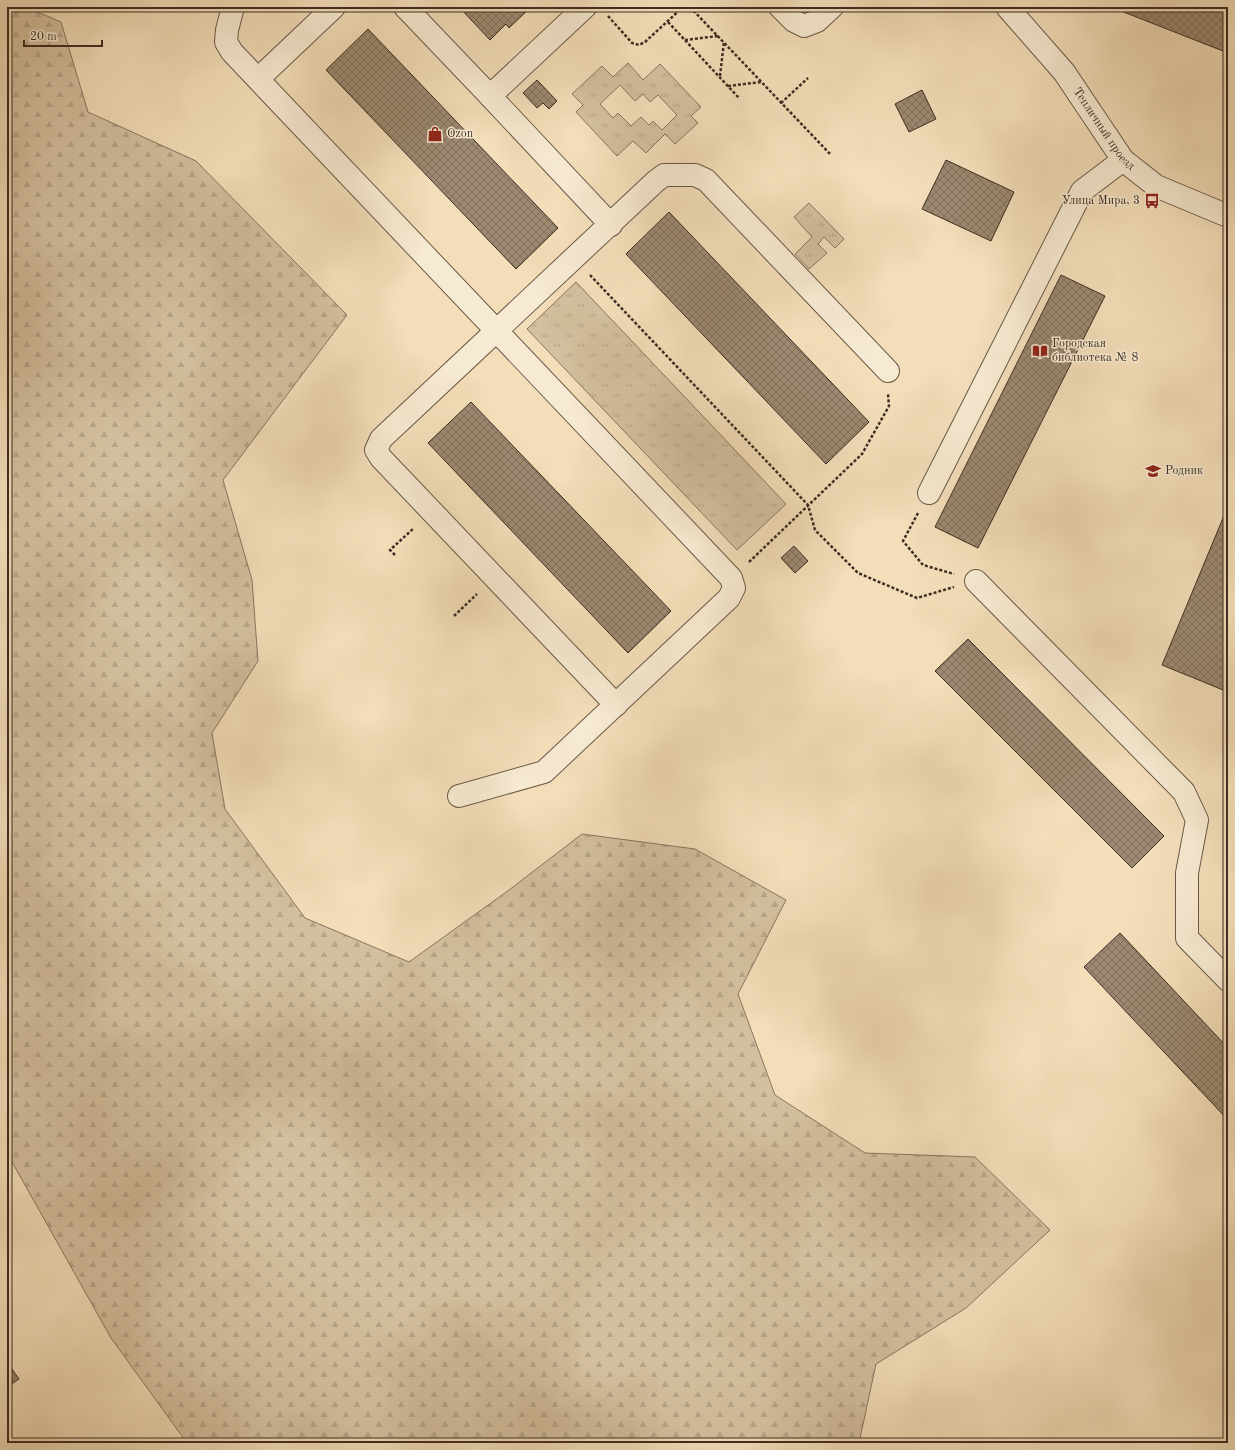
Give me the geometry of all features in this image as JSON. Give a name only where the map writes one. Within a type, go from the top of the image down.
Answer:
[{"type":"street","points":[[233,7],[227,30],[226,42],[232,52],[731,578],[734,588],[729,598],[544,772],[459,796]]},
{"type":"street","points":[[258,79],[334,7]]},
{"type":"street","points":[[405,7],[610,224]]},
{"type":"street","points":[[780,7],[794,21],[804,26],[817,21],[832,7]]},
{"type":"street","name":"Тепличный проезд","points":[[1007,7],[1064,72],[1123,160],[1156,186],[1228,216]]},
{"type":"street","points":[[490,96],[594,10]]},
{"type":"street","points":[[929,493],[1082,191],[1123,160]]},
{"type":"street","points":[[616,705],[381,458],[376,450],[381,439],[664,175],[695,175],[706,180],[888,372]]},
{"type":"street","points":[[976,581],[1184,792],[1197,820],[1187,873],[1187,938],[1228,980]]},
{"type":"path","points":[[594,10],[632,43],[638,45],[645,42],[683,7]]},
{"type":"path","points":[[690,7],[831,155]]},
{"type":"path","points":[[668,22],[739,98]]},
{"type":"path","points":[[685,40],[718,36]]},
{"type":"path","points":[[720,77],[724,42]]},
{"type":"path","points":[[781,103],[808,78]]},
{"type":"path","points":[[728,86],[761,82]]},
{"type":"path","points":[[574,258],[808,505],[815,530],[858,574],[917,598],[976,581]]},
{"type":"path","points":[[731,578],[862,454],[888,406],[888,372]]},
{"type":"path","points":[[929,493],[903,541],[924,565],[976,581]]},
{"type":"path","points":[[395,555],[390,550],[413,529]]},
{"type":"path","points":[[454,616],[476,595]]},
{"type":"green space","points":[[7,7],[26,7],[61,22],[88,112],[196,161],[347,315],[223,480],[252,580],[258,661],[212,733],[225,809],[305,918],[409,962],[509,890],[582,834],[695,849],[786,900],[738,994],[775,1095],[865,1153],[975,1157],[1050,1230],[966,1308],[876,1364],[859,1443],[187,1443],[111,1338],[7,1153]]},
{"type":"green space","points":[[628,63],[643,80],[660,64],[701,107],[691,116],[698,123],[675,144],[665,134],[646,153],[633,141],[617,156],[576,112],[583,105],[572,94],[602,66],[613,77]],"holes":[[[620,85],[635,101],[643,94],[650,102],[658,95],[677,115],[662,130],[653,121],[649,125],[641,117],[631,126],[618,113],[613,118],[600,104]]]},
{"type":"green space","points":[[809,203],[844,239],[835,248],[824,237],[818,244],[827,253],[809,269],[795,254],[812,237],[794,217]]},
{"type":"green space","points":[[576,282],[786,504],[737,550],[527,329]]},
{"type":"building","points":[[459,7],[531,7],[509,28],[506,24],[490,40]]},
{"type":"building","points":[[1111,7],[1228,7],[1228,53]]},
{"type":"building","points":[[368,29],[558,228],[516,269],[326,70]]},
{"type":"building","points":[[537,80],[557,101],[549,109],[543,103],[537,108],[523,93]]},
{"type":"building","points":[[922,90],[936,119],[909,132],[895,104]]},
{"type":"building","points":[[946,160],[1014,192],[991,241],[922,209]]},
{"type":"building","points":[[669,212],[869,422],[826,464],[626,254]]},
{"type":"building","points":[[1061,275],[1105,296],[978,548],[935,527]]},
{"type":"building","points":[[471,402],[671,611],[628,653],[428,443]]},
{"type":"building","points":[[1228,506],[1228,692],[1162,665]]},
{"type":"building","points":[[794,546],[808,561],[795,573],[781,558]]},
{"type":"building","points":[[968,639],[1164,836],[1132,868],[935,671]]},
{"type":"building","points":[[1120,933],[1228,1048],[1228,1120],[1084,967]]},
{"type":"building","points":[[7,1362],[19,1379],[7,1387]]},
{"type":"place","name":"Ozon","points":[[435,134]]},
{"type":"place","name":"Улица Мира, 3","points":[[1152,201]]},
{"type":"place","name":"Городская библиотека № 8","points":[[1040,351]]},
{"type":"place","name":"Родник","points":[[1153,471]]}]
